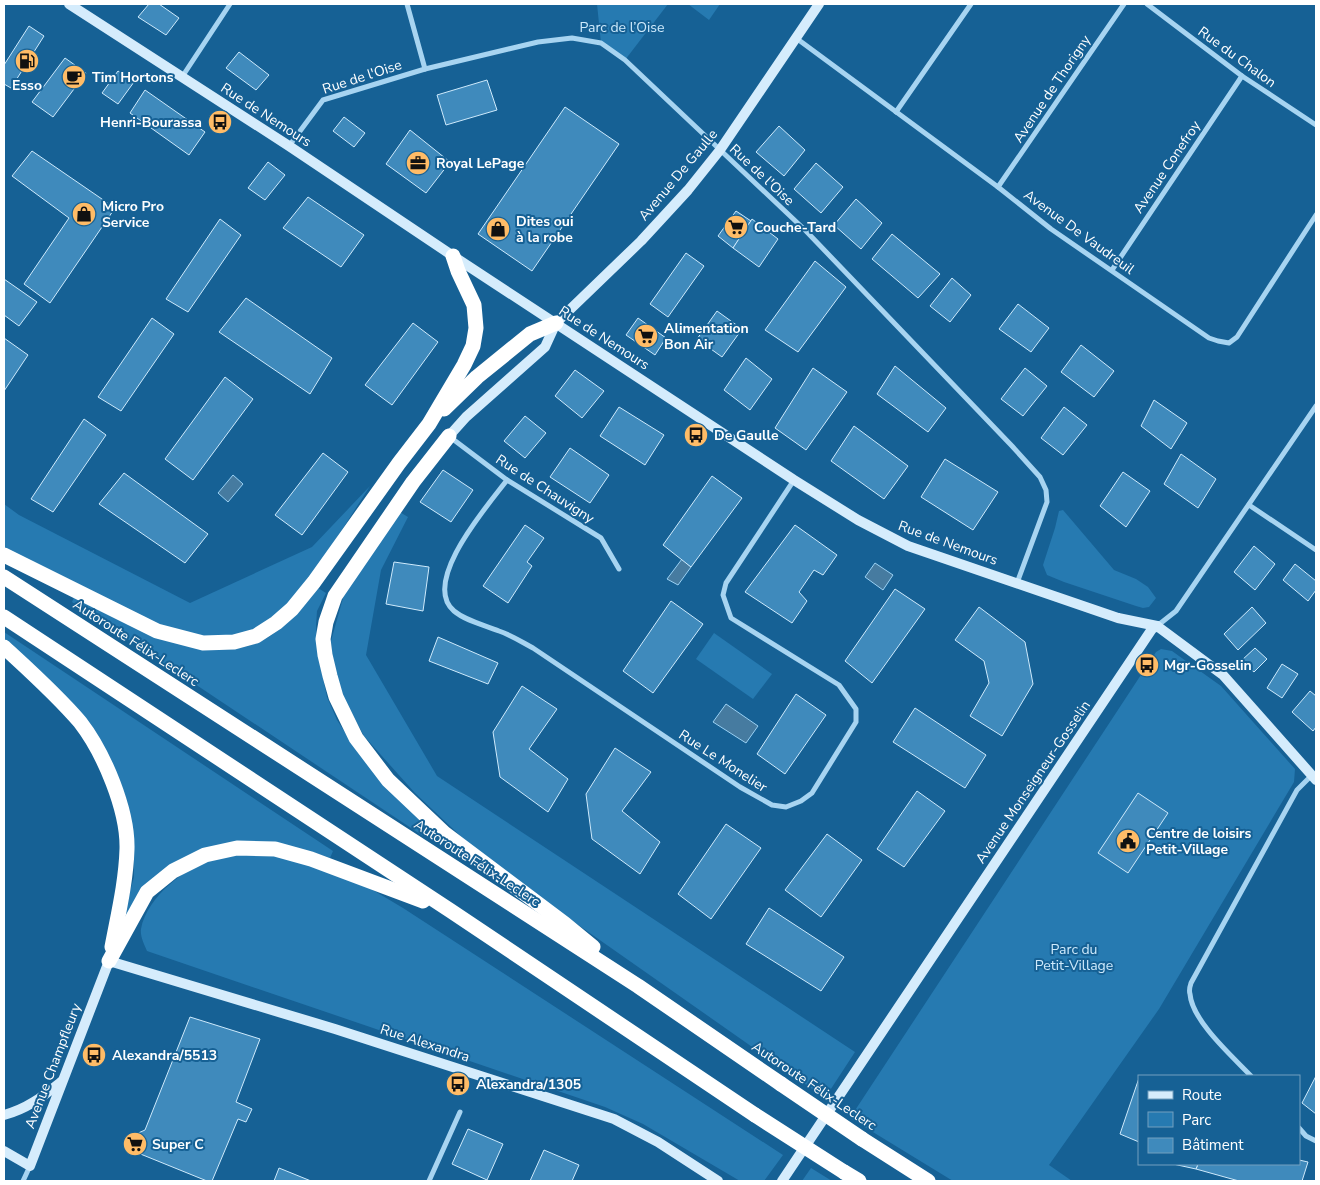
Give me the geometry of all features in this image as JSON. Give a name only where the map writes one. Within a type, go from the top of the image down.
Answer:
[{"type":"highway","points":[[4,555],[157,631],[203,643],[234,642],[256,636],[276,623],[292,609],[314,582],[429,424],[464,365],[473,346],[476,328],[474,305],[453,256]]},
{"type":"highway","points":[[429,424],[477,377],[530,334],[556,323]]},
{"type":"highway","points":[[449,436],[413,482],[335,596],[326,622],[323,638],[325,655],[336,697],[356,738],[388,780],[437,826],[565,924],[638,986]]},
{"type":"highway","name":"Autoroute Félix-Leclerc","points":[[4,577],[638,986],[862,1139],[928,1181]]},
{"type":"highway","points":[[4,617],[451,911],[754,1115],[860,1181]]},
{"type":"highway","points":[[4,647],[55,694],[81,724],[99,754],[114,786],[124,820],[127,848],[124,888],[109,961]]},
{"type":"highway","points":[[109,961],[146,892],[173,871],[205,855],[237,848],[275,849],[312,859],[451,911]]},
{"type":"street","name":"Rue de Nemours","points":[[69,4],[289,146],[453,256],[858,520],[908,546],[1118,618],[1157,626]]},
{"type":"street","points":[[182,77],[230,4]]},
{"type":"street","points":[[407,4],[425,68]]},
{"type":"street","name":"Avenue De Gaulle","points":[[556,323],[656,225],[693,184],[720,150],[819,4]]},
{"type":"street","points":[[896,112],[971,4]]},
{"type":"street","name":"Avenue de Thorigny","points":[[998,187],[1124,4]]},
{"type":"street","name":"Rue du Chalon","points":[[1147,4],[1242,76],[1316,125]]},
{"type":"street","name":"Rue de l'Oise","points":[[289,146],[300,128],[323,100],[425,68],[538,42],[572,38],[601,43],[625,60],[806,231],[1040,477],[1046,490],[1047,502],[1018,583]]},
{"type":"street","name":"Avenue De Vaudreuil","points":[[796,38],[998,187],[1051,229],[1209,338],[1229,343],[1237,337],[1316,216]]},
{"type":"street","name":"Avenue Conefroy","points":[[1112,270],[1242,76]]},
{"type":"street","points":[[449,436],[466,417],[546,347],[556,323]]},
{"type":"street","name":"Avenue Monseigneur-Gosselin","points":[[782,1181],[1152,629],[1176,611],[1316,406]]},
{"type":"street","name":"Rue de Chauvigny","points":[[449,436],[507,480],[601,538],[619,569]]},
{"type":"street","name":"Rue Le Monelier","points":[[507,480],[461,542],[448,571],[444,582],[446,597],[452,609],[462,617],[502,632],[533,648],[740,787],[772,805],[786,807],[796,804],[812,793],[856,722],[856,709],[839,685],[731,618],[723,595],[726,583],[794,480]]},
{"type":"street","points":[[1249,505],[1316,550]]},
{"type":"street","points":[[1157,626],[1223,675],[1314,778],[1297,790],[1191,983],[1190,994],[1193,1007],[1201,1022],[1250,1075]]},
{"type":"street","name":"Avenue Champfleury","points":[[23,1181],[109,961]]},
{"type":"street","name":"Rue Alexandra","points":[[109,961],[335,1029],[614,1119],[658,1142],[718,1181]]},
{"type":"street","points":[[4,1115],[19,1111],[33,1104],[61,1082]]},
{"type":"street","points":[[429,1181],[460,1112]]},
{"type":"street","points":[[1300,1129],[1306,1136],[1316,1141]]},
{"type":"street","points":[[4,1151],[30,1166]]},
{"type":"green space","name":"Parc de l’Oise","points":[[597,4],[668,4],[625,60],[601,43]]},
{"type":"green space","name":"Parc de l’Oise","points":[[688,4],[720,4],[709,20]]},
{"type":"green space","points":[[370,486],[294,600],[268,625],[235,637],[207,639],[178,633],[4,551],[4,504],[19,515],[190,603],[312,547]]},
{"type":"green space","points":[[1063,510],[1114,570],[1136,579],[1148,587],[1156,598],[1149,607],[1136,606],[1047,575],[1043,565],[1059,511]]},
{"type":"green space","points":[[398,511],[408,517],[381,570],[366,655],[437,776],[855,1052],[825,1098],[527,889],[470,845],[415,793],[364,736],[344,698],[333,663],[331,641],[345,591]]},
{"type":"green space","points":[[318,588],[326,593],[317,611],[316,626],[318,655],[327,697],[337,720],[357,751],[431,829],[423,836],[72,602],[75,595],[193,647],[215,650],[234,649],[265,639],[279,630]]},
{"type":"green space","points":[[4,632],[333,851],[330,858],[310,851],[213,847],[122,920],[134,877],[134,849],[127,800],[116,772],[4,641]]},
{"type":"green space","points":[[714,633],[772,674],[753,699],[696,659]]},
{"type":"green space","name":"Parc du Petit-Village","points":[[1161,649],[1172,651],[1221,686],[1295,769],[1294,782],[1159,1009],[1049,1165],[1072,1181],[953,1181],[850,1118],[1156,652]]},
{"type":"green space","points":[[245,853],[273,854],[351,877],[403,908],[783,1155],[764,1181],[740,1181],[643,1124],[605,1107],[147,951],[141,929],[145,917],[151,905],[170,884],[206,861],[221,856]]},
{"type":"green space","points":[[811,1168],[832,1181],[802,1181]]},
{"type":"shaded area","points":[[233,475],[243,484],[228,502],[218,493]]},
{"type":"shaded area","points":[[682,559],[691,567],[678,585],[667,579]]},
{"type":"shaded area","points":[[875,563],[893,575],[883,590],[865,577]]},
{"type":"shaded area","points":[[726,704],[758,726],[746,743],[713,722]]},
{"type":"building","points":[[149,4],[159,4],[179,18],[166,35],[138,17]]},
{"type":"building","points":[[29,26],[44,36],[11,88],[4,84],[4,65]]},
{"type":"building","points":[[239,52],[269,75],[256,90],[226,68]]},
{"type":"building","points":[[65,58],[86,73],[53,117],[32,102]]},
{"type":"building","points":[[118,71],[134,82],[118,104],[102,93]]},
{"type":"building","points":[[487,80],[497,110],[446,125],[437,95]]},
{"type":"building","points":[[145,90],[205,132],[189,155],[130,113]]},
{"type":"building","points":[[565,107],[619,144],[532,271],[478,234]]},
{"type":"building","points":[[344,117],[365,133],[354,147],[333,131]]},
{"type":"building","points":[[779,126],[805,150],[784,176],[756,152]]},
{"type":"building","name":"Royal LePage","points":[[410,130],[450,162],[426,193],[386,164]]},
{"type":"building","points":[[32,151],[115,208],[50,303],[24,284],[69,218],[12,176]]},
{"type":"building","points":[[268,162],[285,175],[265,200],[248,188]]},
{"type":"building","points":[[816,163],[843,187],[821,213],[794,189]]},
{"type":"building","points":[[308,197],[364,235],[341,267],[283,228]]},
{"type":"building","points":[[856,199],[882,223],[861,249],[834,225]]},
{"type":"building","name":"Couche-Tard","points":[[736,211],[751,221],[733,248],[718,236]]},
{"type":"building","points":[[220,219],[241,235],[188,312],[166,299]]},
{"type":"building","points":[[752,219],[778,239],[759,267],[733,248]]},
{"type":"building","points":[[892,234],[940,274],[918,298],[872,259]]},
{"type":"building","points":[[686,253],[704,266],[668,317],[650,304]]},
{"type":"building","points":[[815,261],[846,287],[798,352],[765,330]]},
{"type":"building","points":[[952,278],[971,295],[950,322],[930,306]]},
{"type":"building","points":[[4,279],[37,302],[19,326],[4,315]]},
{"type":"building","points":[[246,298],[332,358],[310,394],[219,332]]},
{"type":"building","points":[[1018,304],[1049,328],[1031,352],[999,329]]},
{"type":"building","points":[[717,311],[742,329],[722,357],[697,339]]},
{"type":"building","points":[[152,318],[174,334],[121,411],[98,397]]},
{"type":"building","name":"Alimentation Bon Air","points":[[638,318],[666,338],[655,355],[626,335]]},
{"type":"building","points":[[413,323],[438,342],[392,405],[365,385]]},
{"type":"building","points":[[4,338],[28,355],[4,391]]},
{"type":"building","points":[[1081,345],[1114,371],[1094,397],[1061,372]]},
{"type":"building","points":[[746,358],[772,379],[750,410],[724,390]]},
{"type":"building","points":[[895,366],[946,408],[928,432],[877,394]]},
{"type":"building","points":[[813,368],[847,392],[806,450],[775,428]]},
{"type":"building","points":[[1025,368],[1047,386],[1023,416],[1001,399]]},
{"type":"building","points":[[575,370],[604,391],[582,418],[555,396]]},
{"type":"building","points":[[225,377],[253,399],[193,480],[165,459]]},
{"type":"building","points":[[1154,400],[1187,423],[1171,449],[1141,426]]},
{"type":"building","points":[[619,407],[664,435],[645,465],[600,436]]},
{"type":"building","points":[[1064,407],[1087,425],[1063,455],[1041,438]]},
{"type":"building","points":[[525,416],[546,433],[525,458],[504,441]]},
{"type":"building","points":[[84,419],[106,435],[53,512],[31,499]]},
{"type":"building","points":[[854,426],[908,466],[884,499],[831,461]]},
{"type":"building","points":[[570,448],[609,475],[590,503],[550,477]]},
{"type":"building","points":[[323,453],[348,472],[302,535],[275,515]]},
{"type":"building","points":[[1181,454],[1216,479],[1198,508],[1164,484]]},
{"type":"building","points":[[945,459],[998,492],[973,530],[921,497]]},
{"type":"building","points":[[443,470],[473,490],[451,522],[420,502]]},
{"type":"building","points":[[1123,472],[1150,491],[1126,527],[1100,506]]},
{"type":"building","points":[[124,473],[208,534],[185,563],[99,504]]},
{"type":"building","points":[[712,476],[742,498],[691,567],[663,545]]},
{"type":"building","points":[[525,525],[544,538],[527,562],[532,566],[508,603],[483,586]]},
{"type":"building","points":[[795,525],[837,555],[823,575],[814,570],[799,592],[807,601],[792,623],[745,592]]},
{"type":"building","points":[[1254,546],[1275,564],[1255,590],[1234,572]]},
{"type":"building","points":[[394,562],[429,567],[423,611],[386,604]]},
{"type":"building","points":[[1295,564],[1316,581],[1316,590],[1308,601],[1283,580]]},
{"type":"building","points":[[895,589],[925,609],[872,683],[845,661]]},
{"type":"building","points":[[671,601],[703,624],[653,693],[623,671]]},
{"type":"building","points":[[979,607],[1025,642],[1033,684],[1002,736],[970,716],[989,683],[984,661],[955,640]]},
{"type":"building","points":[[1252,607],[1266,623],[1238,650],[1224,634]]},
{"type":"building","points":[[438,637],[498,663],[488,684],[429,661]]},
{"type":"building","points":[[1255,648],[1267,659],[1254,672],[1241,661]]},
{"type":"building","points":[[1282,664],[1298,674],[1282,698],[1267,688]]},
{"type":"building","points":[[522,686],[557,709],[529,749],[568,779],[548,812],[500,777],[493,732]]},
{"type":"building","points":[[1310,691],[1316,696],[1316,727],[1313,731],[1292,712]]},
{"type":"building","points":[[796,694],[826,715],[785,774],[757,754]]},
{"type":"building","points":[[915,708],[986,755],[965,788],[893,742]]},
{"type":"building","points":[[615,748],[651,772],[622,811],[660,842],[640,874],[592,839],[586,794]]},
{"type":"building","points":[[917,791],[945,811],[904,867],[877,849]]},
{"type":"building","name":"Centre de loisirs Petit-Village","points":[[1138,793],[1168,813],[1128,873],[1098,853]]},
{"type":"building","points":[[726,824],[761,848],[711,919],[678,894]]},
{"type":"building","points":[[827,834],[862,860],[821,917],[785,890]]},
{"type":"building","points":[[769,908],[844,957],[821,991],[746,944]]},
{"type":"building","points":[[190,1017],[260,1039],[236,1102],[252,1109],[246,1122],[238,1119],[212,1181],[207,1181],[138,1153],[135,1155],[127,1138],[145,1130]]},
{"type":"building","points":[[1316,1076],[1316,1114],[1302,1103]]},
{"type":"building","points":[[1138,1081],[1138,1142],[1120,1134]]},
{"type":"building","points":[[468,1129],[503,1144],[487,1180],[452,1164]]},
{"type":"building","points":[[544,1150],[579,1165],[572,1181],[530,1181]]},
{"type":"building","points":[[1300,1160],[1308,1162],[1302,1181],[1239,1181],[1196,1169],[1198,1165],[1300,1165]]},
{"type":"building","points":[[1178,1165],[1198,1165],[1196,1169]]},
{"type":"building","points":[[279,1168],[311,1181],[274,1181]]},
{"type":"place","name":"Esso","points":[[27,61]]},
{"type":"place","name":"Tim Hortons","points":[[74,77]]},
{"type":"place","name":"Henri-Bourassa","points":[[220,122]]},
{"type":"place","name":"Royal LePage","points":[[418,163]]},
{"type":"place","name":"Micro Pro Service","points":[[84,214]]},
{"type":"place","name":"Couche-Tard","points":[[736,227]]},
{"type":"place","name":"Dites oui à la robe","points":[[498,229]]},
{"type":"place","name":"Alimentation Bon Air","points":[[646,336]]},
{"type":"place","name":"De Gaulle","points":[[696,435]]},
{"type":"place","name":"Mgr-Gosselin","points":[[1147,665]]},
{"type":"place","name":"Centre de loisirs Petit-Village","points":[[1128,841]]},
{"type":"place","name":"Alexandra/5513","points":[[94,1055]]},
{"type":"place","name":"Alexandra/1305","points":[[458,1084]]},
{"type":"place","name":"Super C","points":[[135,1144]]}]
